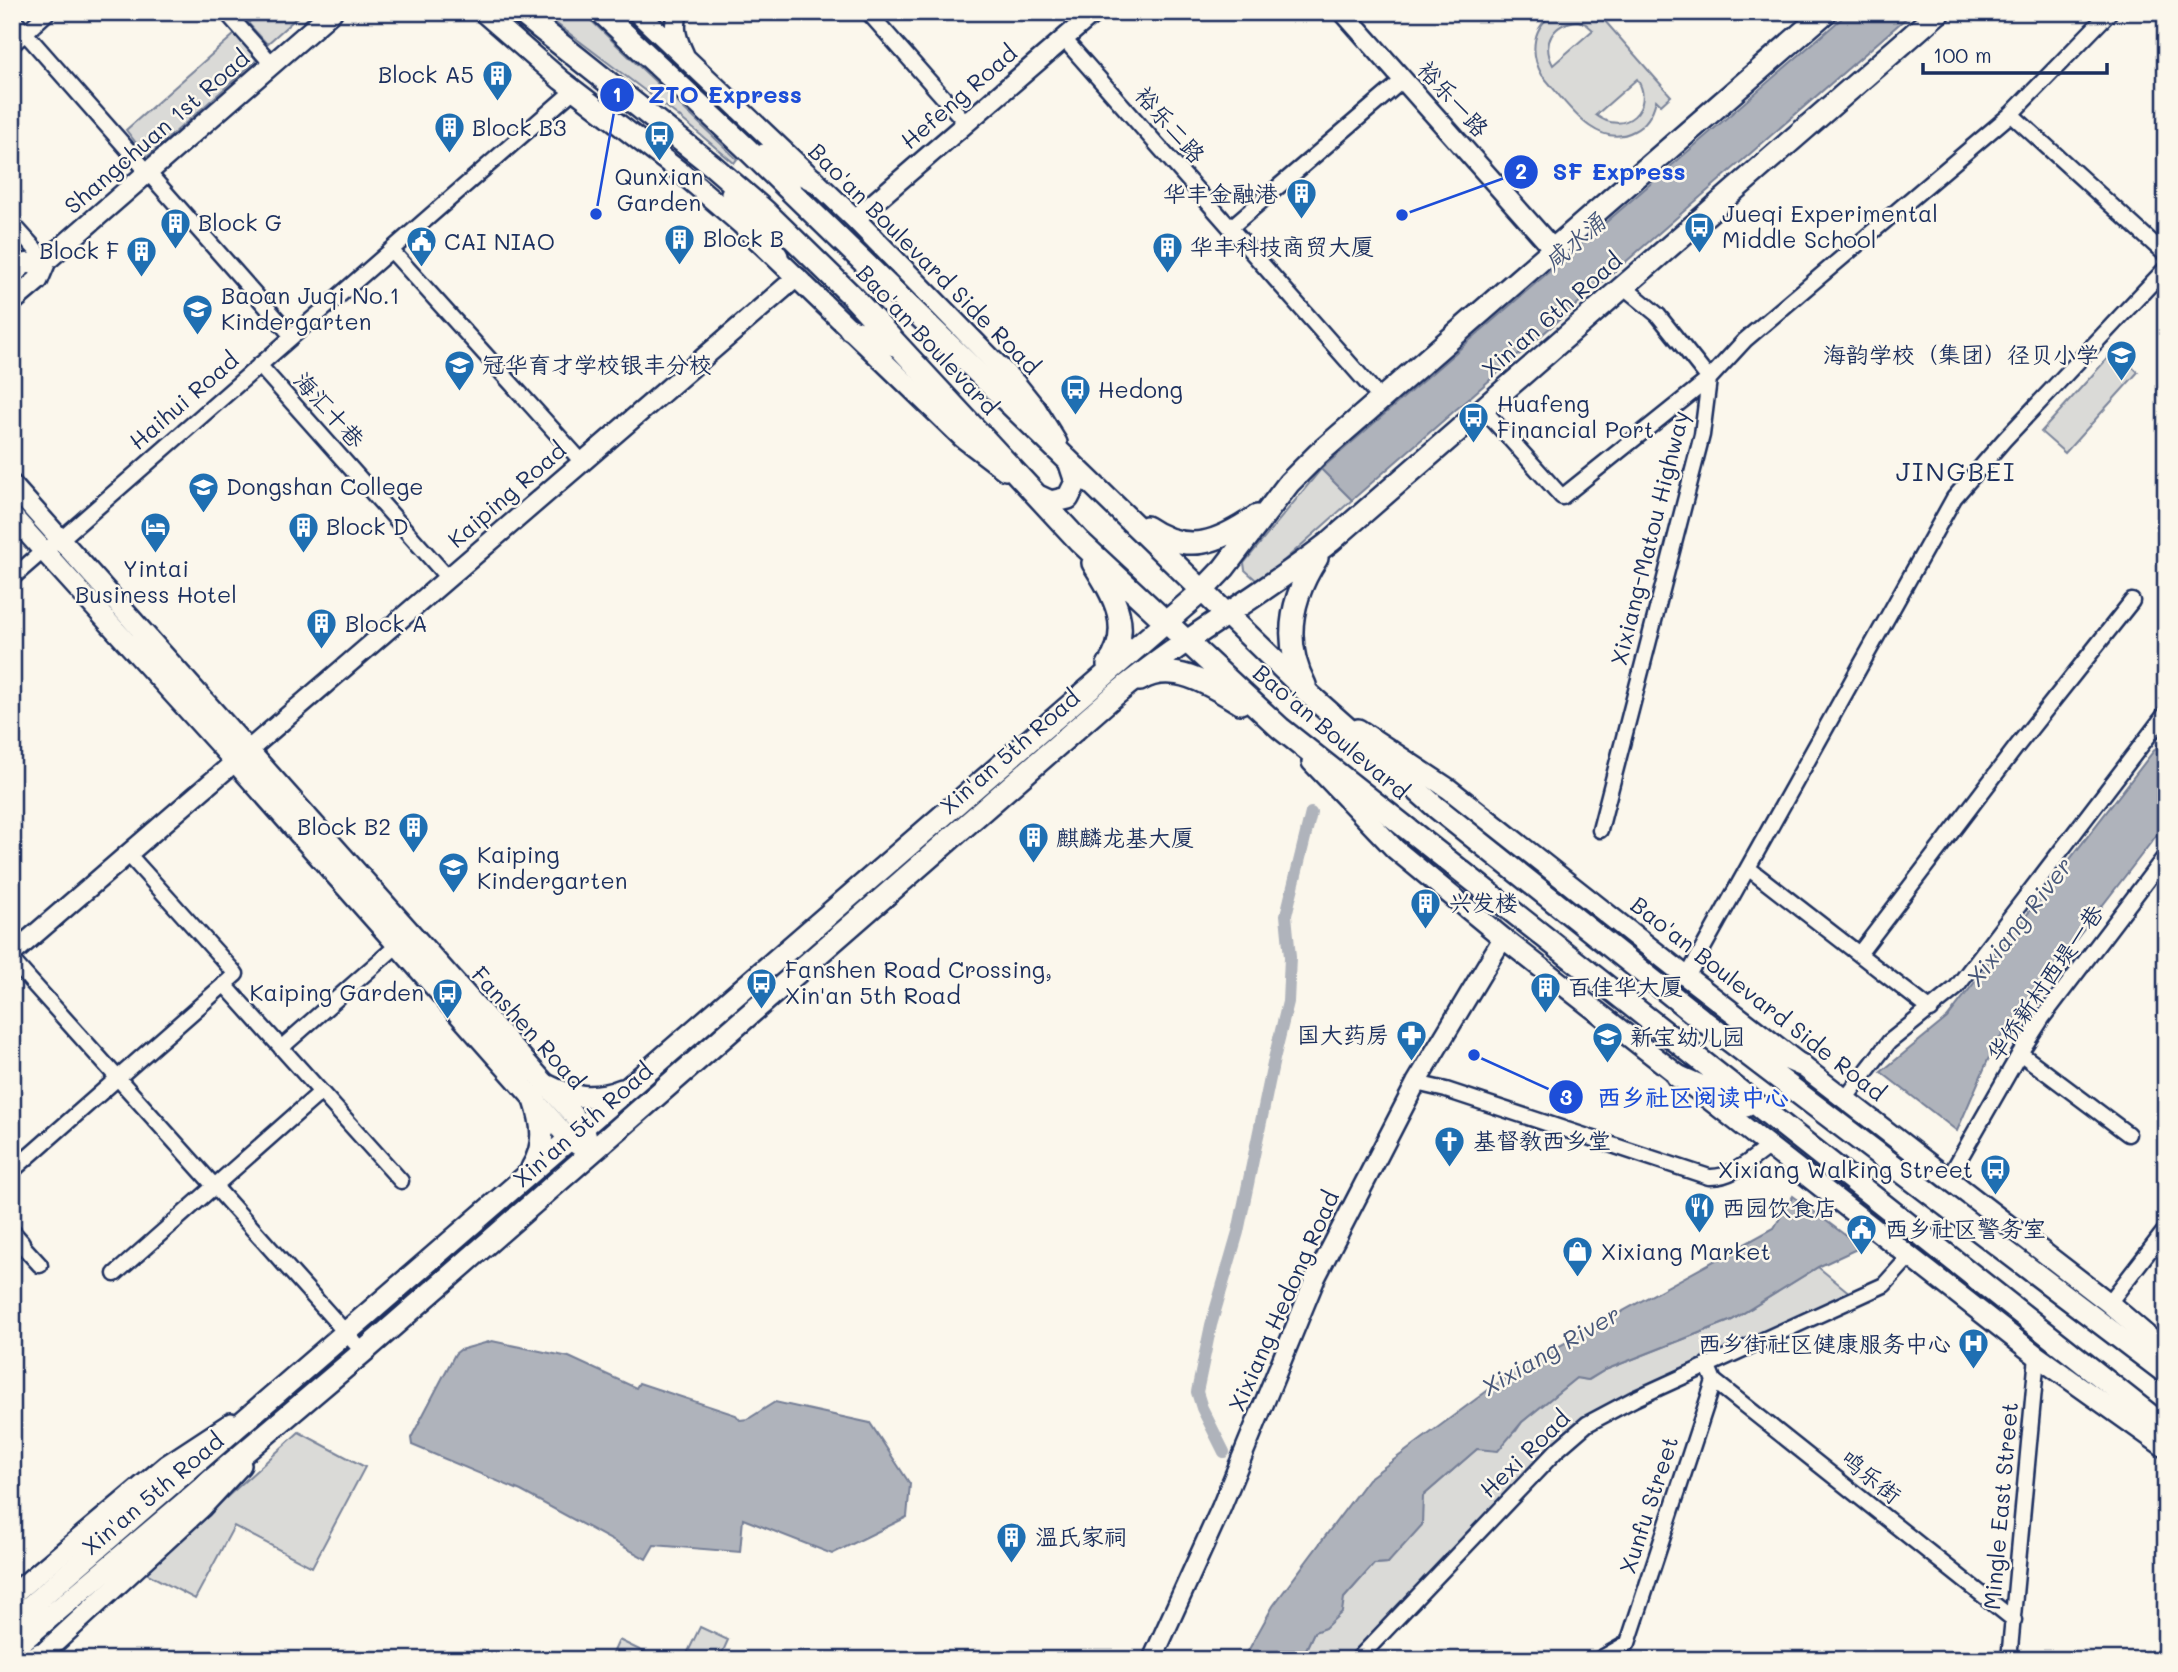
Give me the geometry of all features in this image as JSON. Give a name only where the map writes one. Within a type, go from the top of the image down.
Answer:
[{"type":"main road","name":"Shangchuan 1st Road","points":[[12,302],[38,280],[46,261],[332,12]]},
{"type":"main road","points":[[482,12],[573,90],[678,170],[777,256],[963,438],[1036,494],[1051,502],[1068,498],[1076,482],[1070,464]]},
{"type":"main road","name":"Bao'an Boulevard","points":[[520,12],[713,166],[765,211],[853,297],[1079,541],[1280,728],[2166,1427]]},
{"type":"main road","name":"Bao'an Boulevard","points":[[601,12],[744,146],[1311,696],[1437,808],[1701,1020],[2166,1373]]},
{"type":"main road","name":"Bao'an Boulevard Side Road","points":[[637,12],[855,219],[1016,384],[1036,409],[1070,464]]},
{"type":"main road","points":[[678,12],[676,38],[685,59]]},
{"type":"main road","name":"Xin'an 6th Road","points":[[1167,621],[1224,568],[1303,467],[1826,12]]},
{"type":"main road","name":"Xin'an 6th Road","points":[[1187,640],[1296,569],[1331,541],[1939,12]]},
{"type":"main road","points":[[744,146],[815,181]]},
{"type":"main road","points":[[713,166],[777,256]]},
{"type":"main road","name":"Shangchuan 1st Road","points":[[12,275],[24,264],[46,261]]},
{"type":"main road","points":[[850,329],[898,347]]},
{"type":"main road","name":"Fanshen Road","points":[[12,485],[242,757],[541,1093],[591,1153]]},
{"type":"main road","points":[[1109,501],[1160,537],[1172,542],[1187,543],[1205,542],[1226,535],[1268,509]]},
{"type":"main road","name":"Fanshen Road","points":[[12,516],[242,757]]},
{"type":"main road","points":[[1079,541],[1107,586],[1121,627],[1120,645],[1095,681]]},
{"type":"main road","points":[[1311,696],[1295,663],[1291,622],[1293,607],[1307,575],[1331,541]]},
{"type":"main road","name":"Xin'an 5th Road","points":[[12,1622],[1167,621]]},
{"type":"main road","name":"Xin'an 5th Road","points":[[12,1648],[363,1352],[1115,695],[1187,640]]},
{"type":"main road","points":[[1115,695],[1145,677],[1163,672],[1178,674],[1214,687],[1280,728],[1377,833],[1503,938],[2037,1356],[2166,1448]]},
{"type":"main road","name":"Bao'an Boulevard Side Road","points":[[1311,696],[1449,789],[2109,1303],[2166,1352]]},
{"type":"main road","points":[[1701,1020],[1801,1065]]},
{"type":"main road","points":[[1677,1076],[1772,1116]]},
{"type":"main road","points":[[526,1176],[534,1166],[542,1141],[541,1093],[582,1097],[608,1095],[633,1084]]},
{"type":"main road","points":[[12,1595],[167,1465],[272,1396]]},
{"type":"main road","points":[[36,1658],[201,1508],[287,1416]]},
{"type":"street","points":[[12,45],[48,12]]},
{"type":"street","points":[[226,12],[272,64]]},
{"type":"street","points":[[868,12],[966,123]]},
{"type":"street","name":"裕乐一路","points":[[1343,12],[1554,250]]},
{"type":"street","points":[[1483,410],[1562,497],[1709,379],[1745,340],[2011,114],[2110,12]]},
{"type":"street","name":"Hefeng Road","points":[[855,219],[1094,13]]},
{"type":"street","points":[[12,18],[292,336]]},
{"type":"street","name":"裕乐二路","points":[[1064,39],[1381,399]]},
{"type":"street","points":[[1230,228],[1403,80]]},
{"type":"street","name":"Haihui Road","points":[[12,578],[60,540],[573,90]]},
{"type":"street","points":[[2011,114],[2166,255]]},
{"type":"street","points":[[12,223],[46,261]]},
{"type":"street","points":[[391,250],[583,463]]},
{"type":"street","points":[[1687,977],[1954,498],[2166,268]]},
{"type":"street","name":"Kaiping Road","points":[[12,954],[797,277]]},
{"type":"street","points":[[1624,287],[1658,315],[1709,379]]},
{"type":"street","name":"海汇十巷","points":[[259,365],[449,579]]},
{"type":"street","name":"Xixiang-Matou Highway","points":[[1600,830],[1702,435],[1709,379]]},
{"type":"street","points":[[1859,954],[2017,746],[2132,601]]},
{"type":"street","points":[[1849,1102],[1889,1042],[1956,988],[2166,713]]},
{"type":"street","points":[[12,1171],[236,974],[129,855]]},
{"type":"street","name":"华侨新村西堤一巷","points":[[1948,1179],[2020,1053],[2070,978],[2166,855]]},
{"type":"street","points":[[1748,868],[1931,1010]]},
{"type":"street","name":"Xixiang Hedong Road","points":[[1152,1660],[1221,1508],[1317,1277],[1416,1083],[1503,938]]},
{"type":"street","points":[[281,1048],[405,939]]},
{"type":"street","points":[[12,960],[363,1352]]},
{"type":"street","points":[[224,984],[401,1181]]},
{"type":"street","points":[[2020,1053],[2128,1133]]},
{"type":"street","points":[[1416,1083],[1446,1090],[1709,1177],[1721,1178],[1730,1174],[1768,1147]]},
{"type":"street","points":[[115,1274],[321,1092]]},
{"type":"street","points":[[2109,1303],[2166,1229]]},
{"type":"street","points":[[16,1239],[40,1265]]},
{"type":"street","name":"Hexi Road","points":[[1357,1660],[1573,1435],[1587,1424],[1707,1364],[1884,1285],[1910,1256]]},
{"type":"street","name":"Mingle East Street","points":[[2010,1660],[2037,1356]]},
{"type":"street","name":"鸣乐街","points":[[1707,1364],[1714,1381],[2014,1620]]},
{"type":"street","name":"Xunfu Street","points":[[1598,1660],[1628,1643],[1714,1381]]},
{"type":"shaded area","points":[[260,12],[303,12],[267,44],[248,23]]},
{"type":"shaded area","points":[[541,12],[582,12],[737,159],[734,163],[677,115]]},
{"type":"shaded area","points":[[1557,12],[1597,12],[1671,96],[1661,105],[1656,100],[1648,118],[1634,131],[1620,136],[1594,129],[1570,109],[1542,75],[1538,66],[1535,40],[1542,24]],"holes":[[[1578,21],[1593,30],[1553,65],[1548,49],[1552,36],[1562,26]],[[1637,79],[1643,100],[1634,116],[1617,123],[1596,115]]]},
{"type":"shaded area","points":[[235,34],[257,60],[147,157],[126,130]]},
{"type":"shaded area","points":[[2115,350],[2138,372],[2065,453],[2041,432]]},
{"type":"shaded area","points":[[1321,469],[1352,500],[1261,581],[1256,580],[1245,570],[1244,563]]},
{"type":"shaded area","points":[[1818,1267],[1851,1294],[1580,1421],[1352,1660],[1301,1660],[1314,1632],[1325,1628],[1344,1598],[1374,1564],[1388,1563],[1423,1496],[1477,1449],[1516,1431],[1522,1422],[1576,1378],[1589,1380],[1605,1370],[1732,1320]]},
{"type":"shaded area","points":[[299,1432],[365,1467],[312,1567],[234,1526],[195,1599],[144,1572]]},
{"type":"shaded area","points":[[700,1627],[728,1640],[719,1660],[684,1660]]},
{"type":"shaded area","points":[[619,1640],[660,1660],[610,1660]]},
{"type":"water","points":[[1849,12],[1913,12],[1352,500],[1321,469]]},
{"type":"water","points":[[2166,735],[2166,823],[1994,1046],[1957,1131],[1881,1072],[1947,1018]]},
{"type":"water","name":"Xixiang River","points":[[1793,1196],[1861,1247],[1818,1267],[1732,1320],[1605,1370],[1588,1380],[1576,1378],[1522,1422],[1498,1451],[1477,1449],[1423,1496],[1422,1525],[1388,1563],[1374,1564],[1344,1598],[1342,1612],[1325,1628],[1314,1632],[1301,1660],[1243,1660],[1273,1606],[1368,1479],[1514,1371],[1774,1228]]},
{"type":"water","points":[[492,1341],[569,1357],[636,1388],[639,1383],[736,1415],[740,1420],[748,1419],[775,1402],[870,1423],[910,1484],[907,1517],[832,1554],[743,1519],[740,1552],[654,1545],[646,1559],[521,1491],[412,1445],[411,1438],[455,1354],[460,1350]]},
{"type":"waterway","points":[[1224,1452],[1197,1392],[1211,1325],[1238,1232],[1288,1002],[1290,957],[1286,915],[1311,813]]},
{"type":"place","name":"Block A5","points":[[497,102]]},
{"type":"place","name":"Block B3","points":[[449,155]]},
{"type":"place","name":"Qunxian Garden","points":[[659,163]]},
{"type":"place","name":"ZTO Express","points":[[596,214]]},
{"type":"place","name":"SF Express","points":[[1402,215]]},
{"type":"place","name":"华丰金融港","points":[[1301,221]]},
{"type":"place","name":"Block G","points":[[175,250]]},
{"type":"place","name":"Jueqi Experimental Middle School","points":[[1699,254]]},
{"type":"place","name":"Block B","points":[[680,266]]},
{"type":"place","name":"CAI NIAO","points":[[421,269]]},
{"type":"place","name":"华丰科技商贸大厦","points":[[1167,274]]},
{"type":"place","name":"Block F","points":[[142,278]]},
{"type":"place","name":"Baoan Juqi No.1 Kindergarten","points":[[198,336]]},
{"type":"place","name":"海韵学校（集团）径贝小学","points":[[2122,382]]},
{"type":"place","name":"冠华育才学校银丰分校","points":[[459,392]]},
{"type":"place","name":"Hedong","points":[[1075,417]]},
{"type":"place","name":"Huafeng Financial Port","points":[[1474,444]]},
{"type":"place","name":"Dongshan College","points":[[203,514]]},
{"type":"place","name":"Block D","points":[[303,554]]},
{"type":"place","name":"Yintai Business Hotel","points":[[156,555]]},
{"type":"place","name":"Block A","points":[[322,651]]},
{"type":"place","name":"Block B2","points":[[414,854]]},
{"type":"place","name":"麒麟龙基大厦","points":[[1033,865]]},
{"type":"place","name":"Kaiping Kindergarten","points":[[454,895]]},
{"type":"place","name":"兴发楼","points":[[1426,930]]},
{"type":"place","name":"Fanshen Road Crossing, Xin'an 5th Road","points":[[762,1010]]},
{"type":"place","name":"百佳华大厦","points":[[1545,1014]]},
{"type":"place","name":"Kaiping Garden","points":[[447,1020]]},
{"type":"place","name":"西乡社区阅读中心","points":[[1474,1055]]},
{"type":"place","name":"国大药房","points":[[1412,1062]]},
{"type":"place","name":"新宝幼儿园","points":[[1607,1064]]},
{"type":"place","name":"基督教西乡堂","points":[[1450,1168]]},
{"type":"place","name":"Xixiang Walking Street","points":[[1996,1197]]},
{"type":"place","name":"西园饮食店","points":[[1699,1235]]},
{"type":"place","name":"西乡社区警务室","points":[[1862,1256]]},
{"type":"place","name":"Xixiang Market","points":[[1578,1279]]},
{"type":"place","name":"西乡街社区健康服务中心","points":[[1974,1371]]},
{"type":"place","name":"温氏家祠","points":[[1012,1564]]},
{"type":"district","name":"JINGBEI","points":[[1956,472]]},
{"type":"water label","name":"咸水涌","points":[[1575,242]]}]
